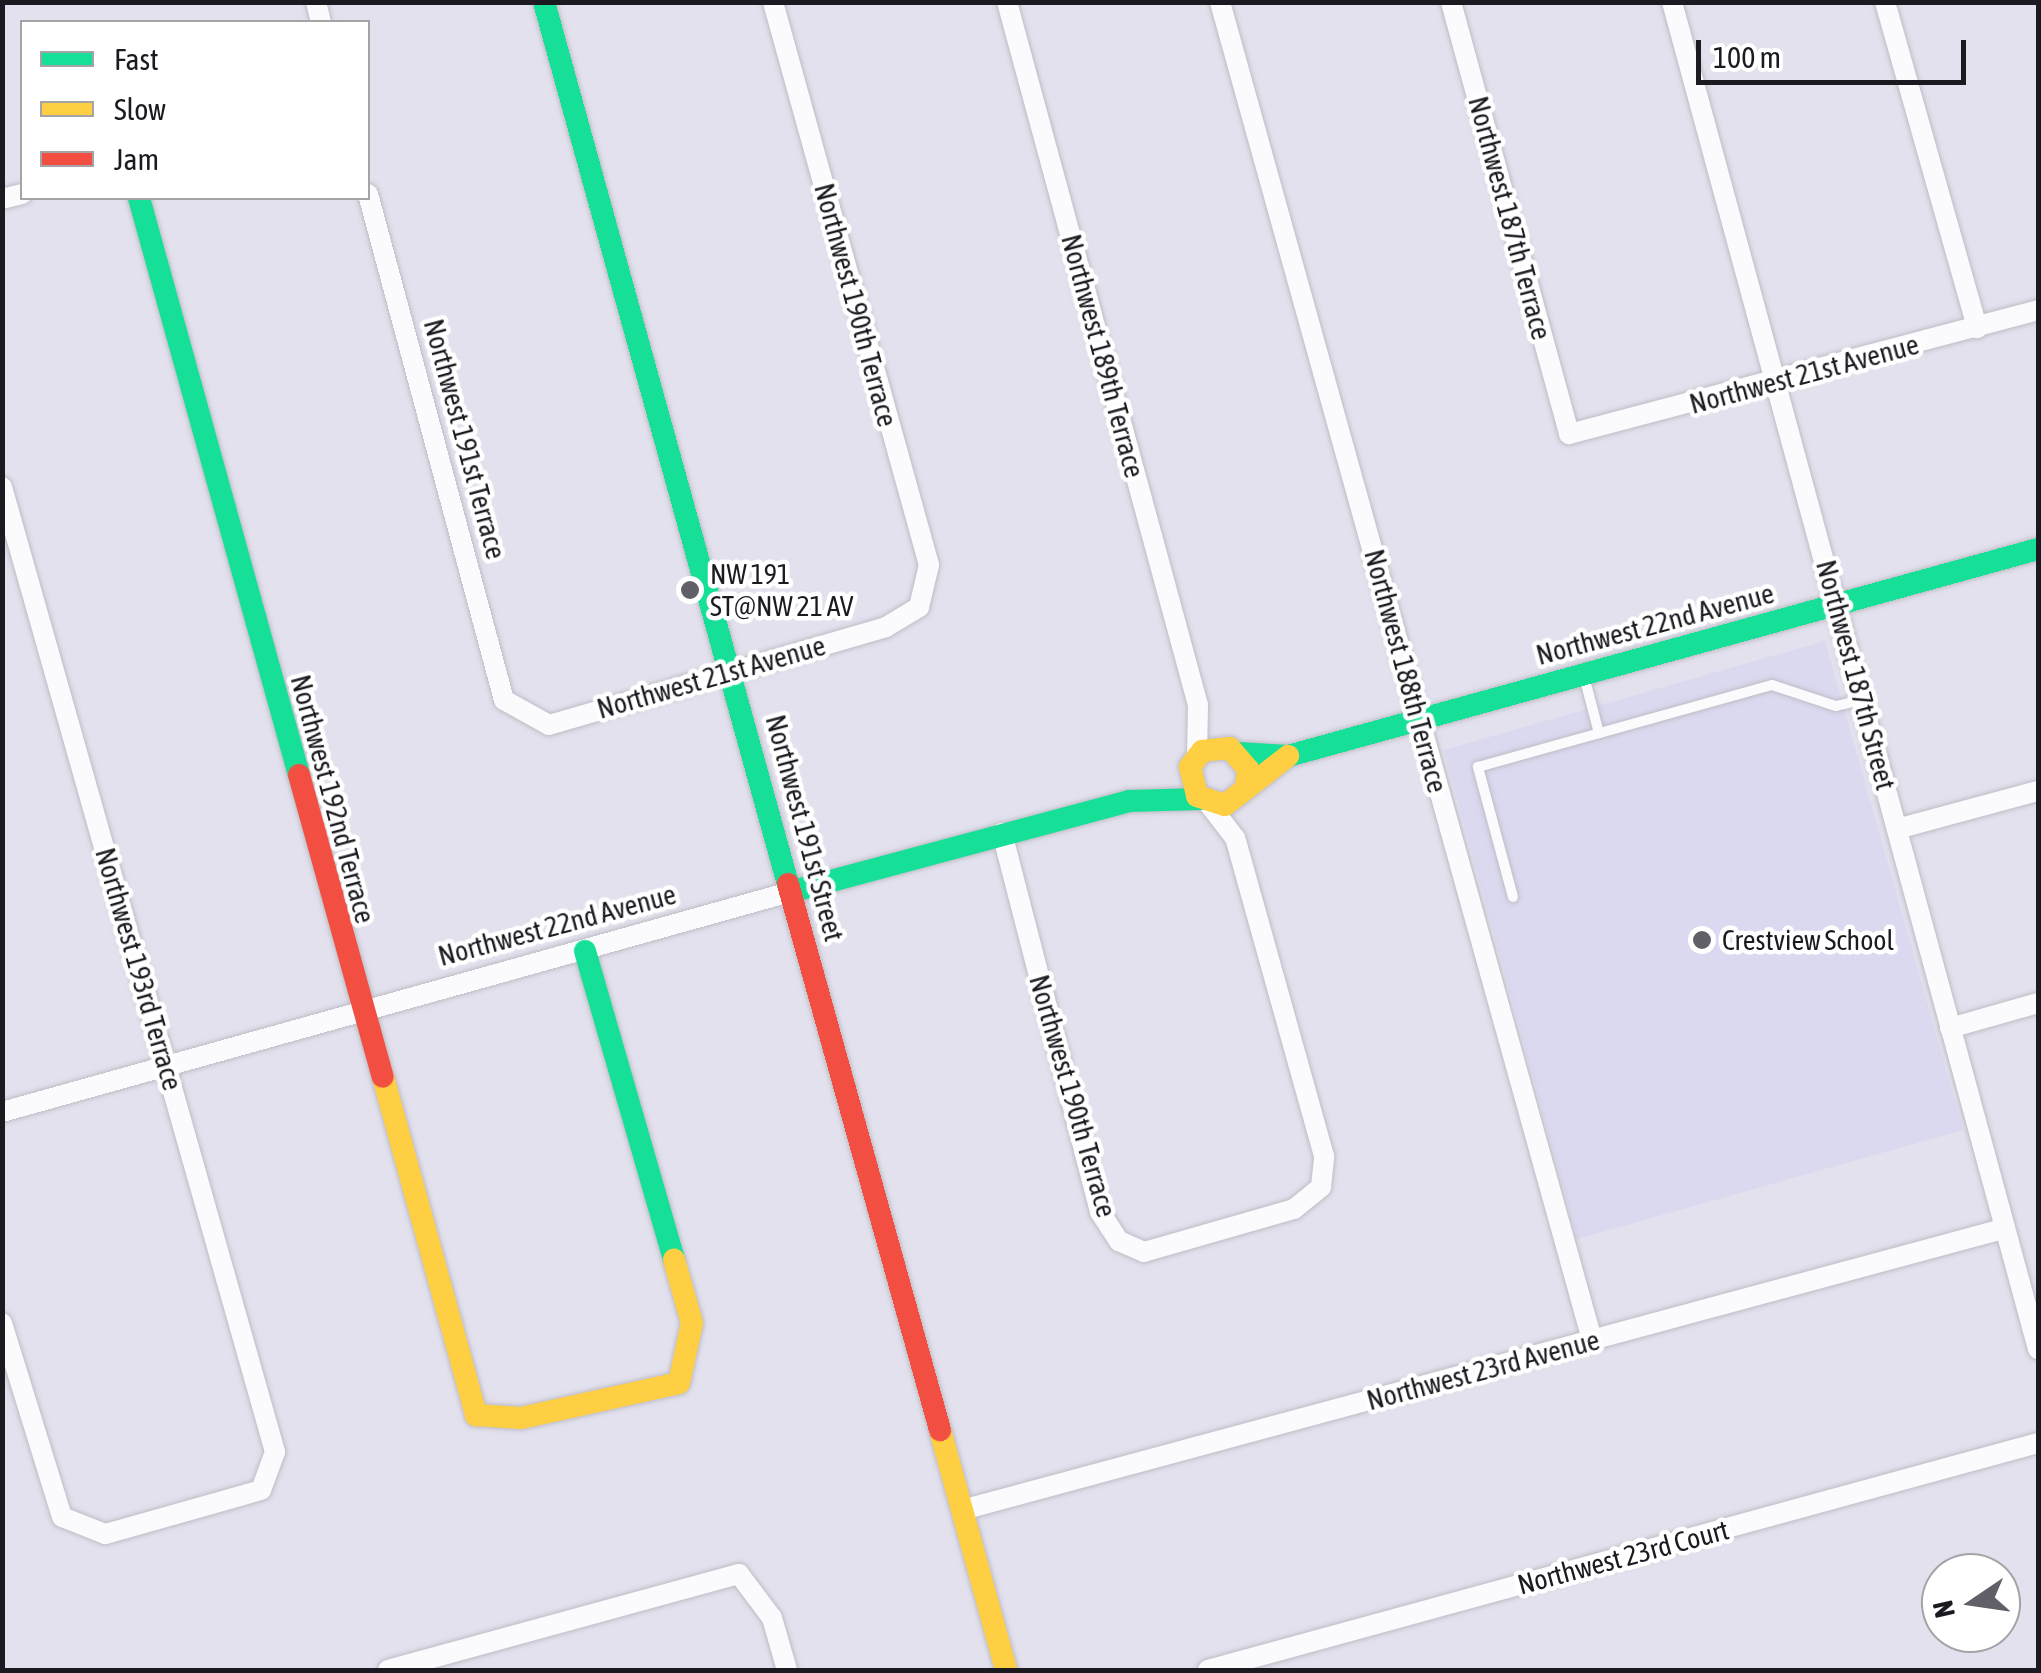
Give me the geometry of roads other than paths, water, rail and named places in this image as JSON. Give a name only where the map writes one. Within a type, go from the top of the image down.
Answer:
[{"type":"street","name":"Northwest 191st Street","points":[[544,2],[733,670],[790,892],[1006,1670]]},
{"type":"street","name":"Northwest 190th Terrace","points":[[772,2],[928,565],[919,607]]},
{"type":"street","name":"Northwest 189th Terrace","points":[[1007,2],[1200,710],[1195,759]]},
{"type":"street","name":"Northwest 188th Terrace","points":[[1220,2],[1592,1340]]},
{"type":"street","name":"Northwest 187th Terrace","points":[[1451,2],[1569,434]]},
{"type":"street","name":"Northwest 187th Street","points":[[1672,2],[1779,384],[2038,1349]]},
{"type":"street","points":[[1885,2],[1977,328]]},
{"type":"street","name":"Northwest 192nd Terrace","points":[[139,200],[358,1008],[476,1415],[521,1418],[679,1383],[692,1323],[584,951]]},
{"type":"street","name":"Northwest 191st Terrace","points":[[370,200],[504,700]]},
{"type":"street","name":"Northwest 21st Avenue","points":[[1569,434],[1779,384],[2038,310]]},
{"type":"street","name":"Northwest 193rd Terrace","points":[[2,487],[274,1452],[261,1490],[105,1534],[62,1517],[2,1323]]},
{"type":"street","name":"Northwest 22nd Avenue","points":[[1233,750],[1288,756],[2038,549]]},
{"type":"street","name":"Northwest 21st Avenue","points":[[504,700],[549,725],[886,627],[919,607]]},
{"type":"street","name":"Northwest 189th Terrace","points":[[1200,710],[1233,750]]},
{"type":"street","points":[[1233,750],[1248,769],[1235,838],[1191,787],[1195,759],[1233,750]]},
{"type":"street","name":"Northwest 22nd Avenue","points":[[1244,790],[1288,756]]},
{"type":"street","name":"Northwest 22nd Avenue","points":[[1128,801],[1195,759]]},
{"type":"street","points":[[1204,801],[1225,805],[1244,790]]},
{"type":"street","points":[[1897,830],[2038,790]]},
{"type":"street","name":"Northwest 22nd Avenue","points":[[2,1112],[358,1008],[584,951],[1002,833],[1128,801],[1204,801]]},
{"type":"street","name":"Northwest 190th Terrace","points":[[1002,833],[1100,1212],[1119,1242],[1144,1252],[1294,1209],[1321,1187],[1324,1156],[1235,838]]},
{"type":"street","points":[[1950,1028],[2038,1003]]},
{"type":"street","name":"Northwest 23rd Avenue","points":[[962,1510],[2003,1229]]},
{"type":"street","name":"Northwest 23rd Court","points":[[1208,1670],[2038,1443]]},
{"type":"street","points":[[388,1670],[739,1574],[772,1618],[787,1670]]},
{"type":"lane","points":[[1584,675],[1599,733]]},
{"type":"lane","points":[[1513,897],[1478,766],[1772,685],[1836,706],[1862,700]]},
{"type":"place","name":"NW 191 ST@NW 21 AV","points":[[690,590]]},
{"type":"place","name":"Crestview School","points":[[1702,940]]}]
